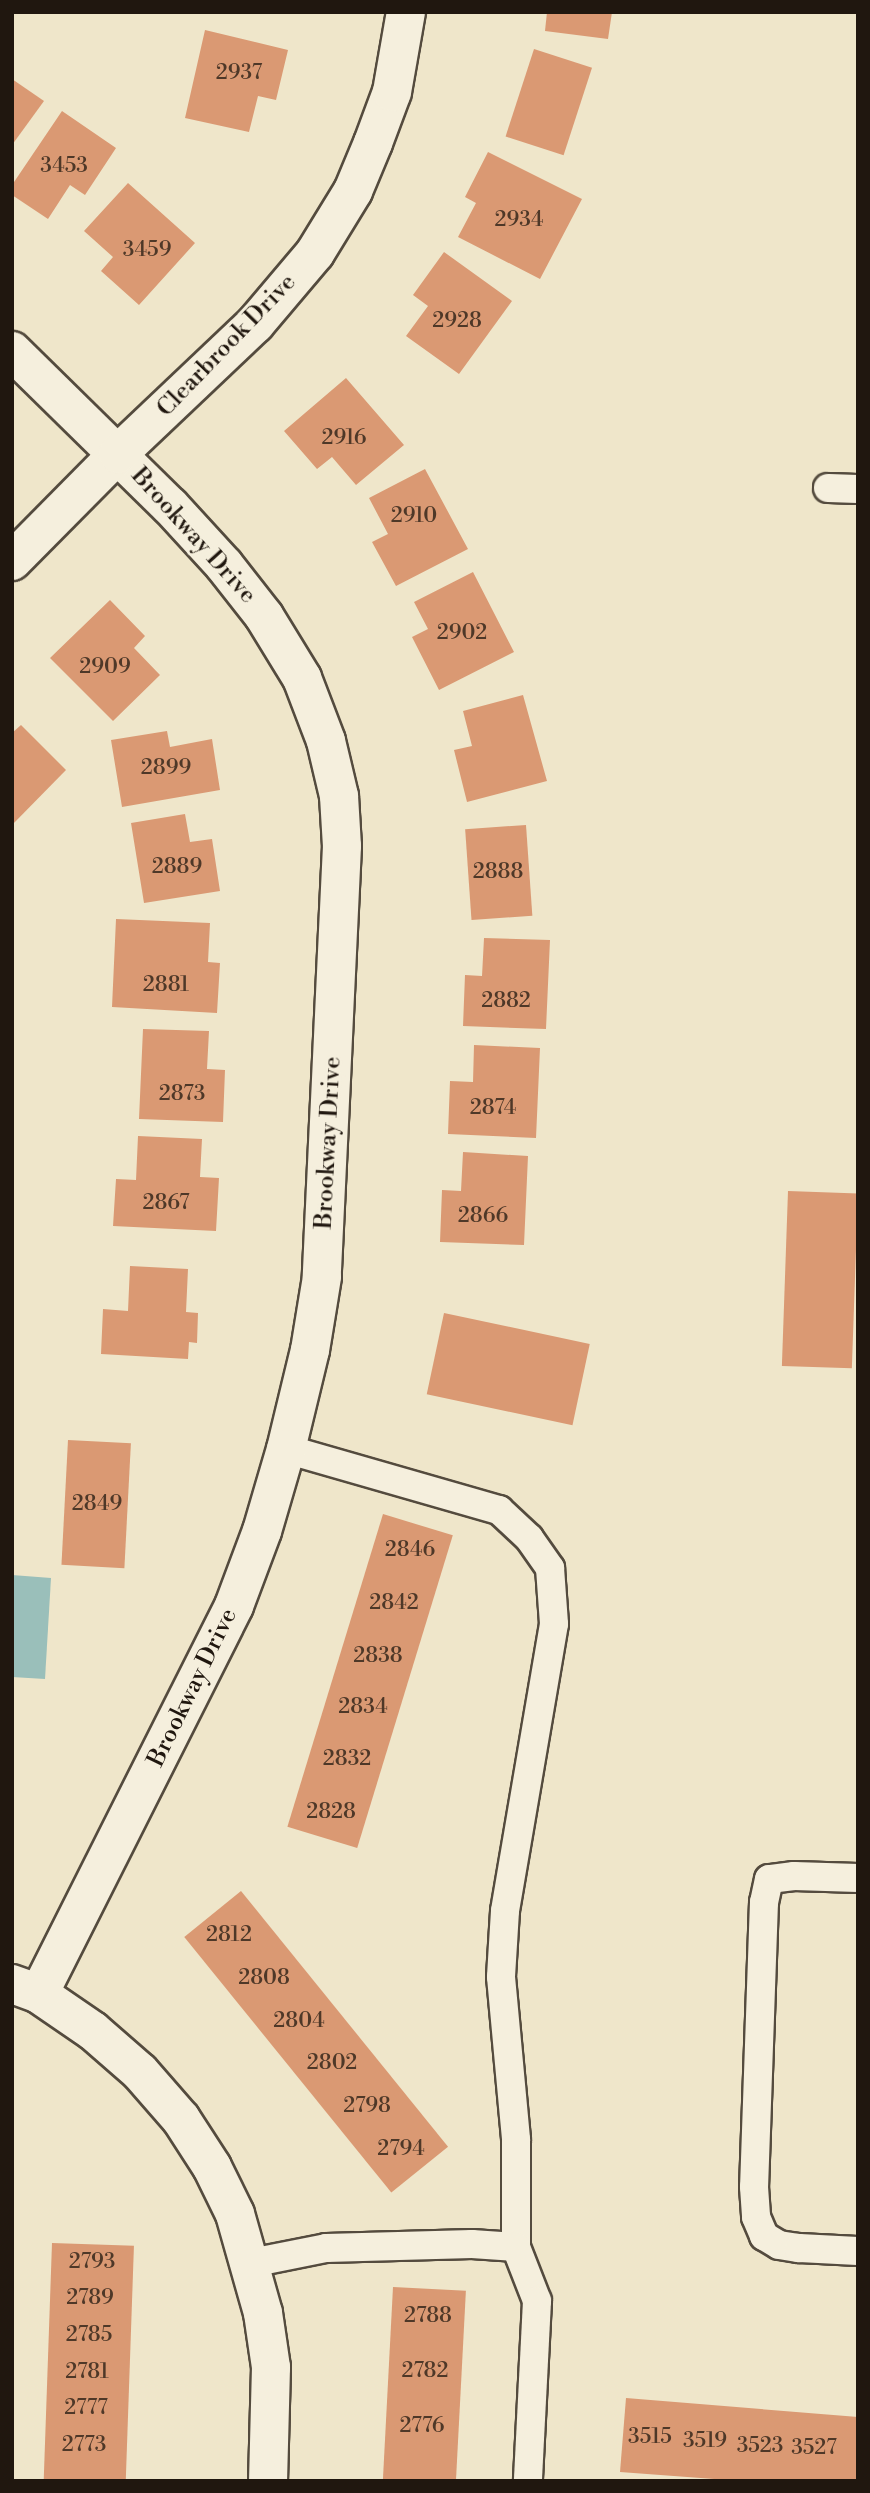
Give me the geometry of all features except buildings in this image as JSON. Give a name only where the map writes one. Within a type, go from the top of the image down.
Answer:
[{"type":"street","name":"Clearbrook Drive","points":[[12,561],[118,454],[255,324],[314,253],[353,191],[373,144],[392,92],[406,12]]},
{"type":"street","name":"Brookway Drive","points":[[12,351],[118,454],[224,565],[264,617],[302,678],[326,741],[339,796],[341,890],[322,1277],[310,1350],[286,1449],[262,1531],[234,1606],[26,1989]]},
{"type":"street","points":[[26,1989],[93,2031],[141,2072],[181,2119],[212,2167],[235,2214],[263,2313],[271,2367],[268,2481]]},
{"type":"lane","points":[[828,488],[858,489]]},
{"type":"lane","points":[[286,1449],[499,1510],[528,1538],[550,1568],[554,1624],[505,1911],[501,1976],[516,2140],[516,2247],[537,2301],[528,2481]]},
{"type":"lane","points":[[858,1878],[794,1876],[769,1879],[764,1902],[754,2187],[756,2217],[764,2236],[779,2245],[858,2251]]},
{"type":"lane","points":[[251,2263],[326,2248],[472,2244],[516,2247]]},
{"type":"water","points":[[12,1575],[51,1578],[45,1679],[12,1677]]}]
